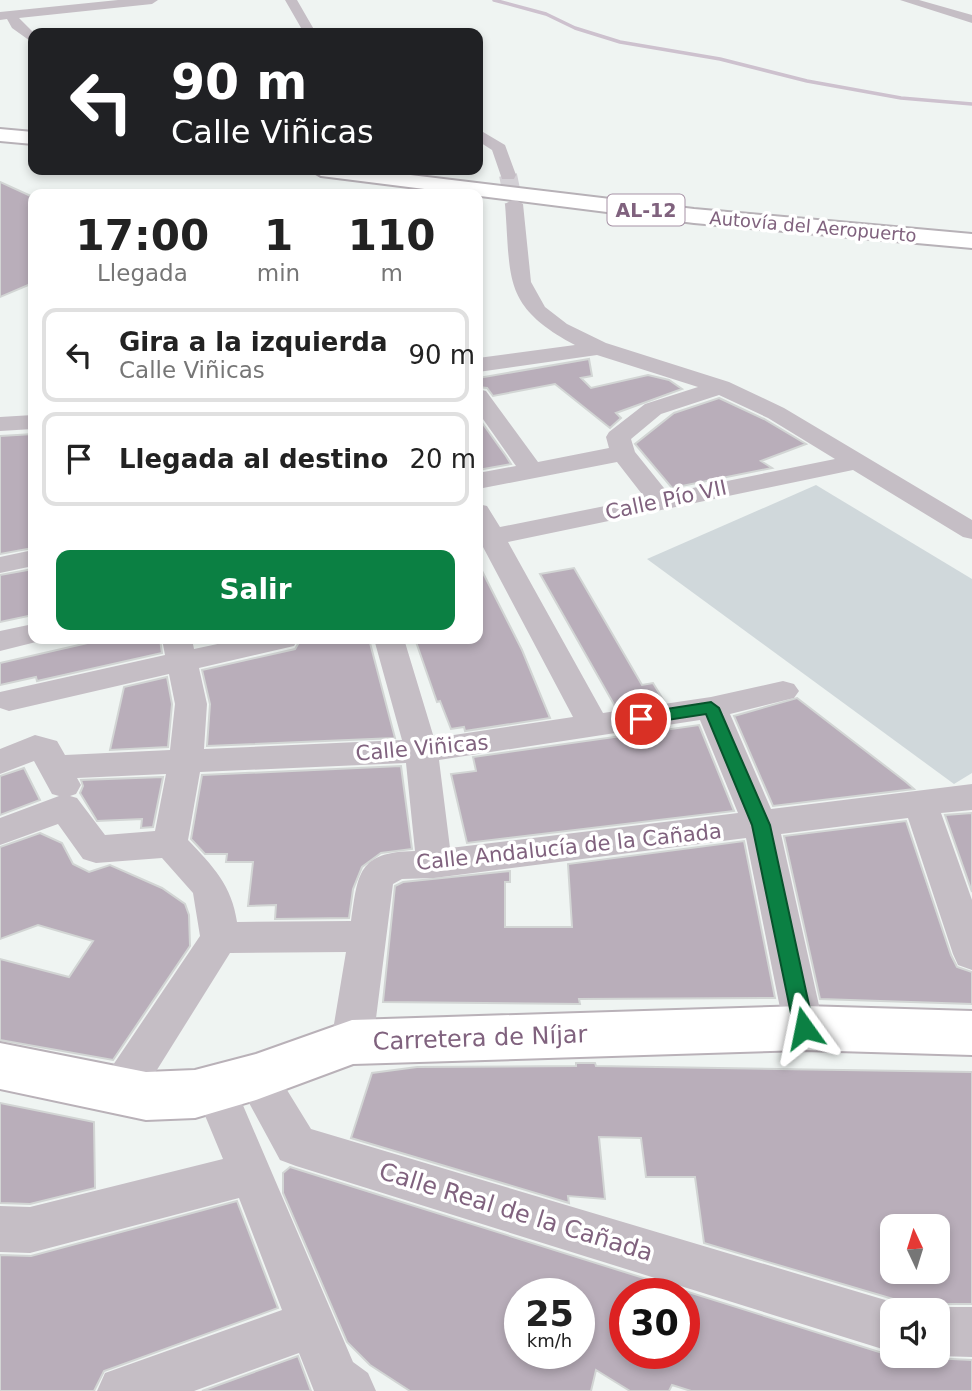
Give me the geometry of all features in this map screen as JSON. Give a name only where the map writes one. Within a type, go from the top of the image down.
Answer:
[{"type":"main road","points":[[0,127],[28,129]]},
{"type":"main road","points":[[0,135],[28,138]]},
{"type":"main road","name":"Autovía del Aeropuerto","points":[[362,175],[475,189]]},
{"type":"main road","name":"Autovía del Aeropuerto","points":[[440,175],[708,207],[972,230]]},
{"type":"main road","name":"Autovía del Aeropuerto","points":[[483,190],[670,213],[972,241]]},
{"type":"main road","name":"Carretera de Níjar","points":[[0,1066],[80,1085],[146,1096],[195,1094],[235,1083],[352,1042],[804,1028],[968,1041]]},
{"type":"street","points":[[6,16],[152,0]]},
{"type":"street","points":[[291,0],[307,28]]},
{"type":"street","points":[[906,0],[972,19]]},
{"type":"street","points":[[6,16],[28,35]]},
{"type":"street","points":[[483,137],[499,148],[508,175]]},
{"type":"street","points":[[513,204],[521,282],[527,299],[537,312],[559,328],[598,348],[721,387],[776,413],[972,531]]},
{"type":"street","points":[[483,364],[598,348]]},
{"type":"street","points":[[661,501],[623,453],[618,438],[653,409],[721,387]]},
{"type":"street","points":[[483,403],[532,471]]},
{"type":"street","points":[[0,424],[28,422]]},
{"type":"street","points":[[483,480],[623,453]]},
{"type":"street","name":"Calle Pío VII","points":[[483,530],[661,501],[855,462]]},
{"type":"street","points":[[483,530],[594,726]]},
{"type":"street","points":[[0,565],[28,559]]},
{"type":"street","points":[[0,641],[28,634]]},
{"type":"street","points":[[0,832],[65,807],[70,798],[4,694],[179,650],[236,644]]},
{"type":"street","points":[[390,644],[421,751],[434,864]]},
{"type":"street","points":[[170,844],[186,760],[191,704],[179,650]]},
{"type":"street","name":"Calle Viñicas","points":[[46,757],[186,760],[421,751],[711,708],[783,691]]},
{"type":"street","points":[[711,708],[761,825],[804,1028]]},
{"type":"street","points":[[0,762],[46,757]]},
{"type":"street","name":"Calle Andalucía de la Cañada","points":[[352,1042],[365,936],[376,877],[395,865],[434,864],[972,797]]},
{"type":"street","points":[[921,805],[972,954]]},
{"type":"street","points":[[65,807],[96,849],[170,844],[211,886],[218,910],[219,938],[120,1091]]},
{"type":"street","points":[[219,938],[365,936]]},
{"type":"street","points":[[235,1083],[253,1173],[310,1325],[335,1380],[350,1391]]},
{"type":"street","name":"Calle Real de la Cañada","points":[[235,1083],[296,1145],[880,1323]]},
{"type":"street","points":[[0,1229],[30,1230],[253,1173]]},
{"type":"street","points":[[123,1391],[310,1325]]},
{"type":"street","points":[[950,1332],[972,1332]]},
{"type":"shaded area","points":[[816,485],[972,579],[972,773],[954,784],[647,559]]},
{"type":"building","points":[[0,182],[28,195],[28,285],[0,297]]},
{"type":"building","points":[[589,359],[592,376],[581,378],[591,388],[648,375],[669,380],[682,389],[616,413],[621,418],[610,428],[555,384],[493,396],[487,388],[483,388],[483,377]]},
{"type":"building","points":[[719,398],[764,419],[806,444],[761,461],[772,468],[672,488],[635,444],[674,413]]},
{"type":"building","points":[[483,424],[506,456],[511,464],[483,469]]},
{"type":"building","points":[[28,434],[28,549],[0,554],[0,436]]},
{"type":"building","points":[[574,568],[642,685],[653,683],[664,701],[616,708],[540,574]]},
{"type":"building","points":[[28,570],[28,616],[0,622],[0,575]]},
{"type":"building","points":[[483,573],[522,650],[550,718],[465,731],[464,727],[451,729],[440,701],[437,702],[417,644],[483,644]]},
{"type":"building","points":[[83,644],[161,644],[162,653],[37,681],[36,677],[0,685],[0,663]]},
{"type":"building","points":[[298,644],[370,644],[395,738],[207,746],[210,704],[202,670],[295,649]]},
{"type":"building","points":[[167,677],[172,704],[168,747],[110,750],[124,687]]},
{"type":"building","points":[[797,698],[914,789],[773,806],[734,716]]},
{"type":"building","points":[[699,725],[734,811],[467,843],[451,774],[476,771],[473,757]]},
{"type":"building","points":[[401,766],[412,849],[381,853],[362,867],[353,889],[349,918],[275,919],[276,905],[248,906],[253,862],[226,862],[227,854],[205,854],[191,839],[202,775]]},
{"type":"building","points":[[24,768],[40,800],[0,815],[0,776]]},
{"type":"building","points":[[163,777],[153,827],[141,828],[142,819],[97,821],[80,793],[83,786],[81,780]]},
{"type":"building","points":[[972,813],[972,892],[945,815]]},
{"type":"building","points":[[906,821],[951,955],[957,967],[972,972],[972,1004],[820,999],[784,836]]},
{"type":"building","points":[[40,833],[62,843],[73,864],[89,872],[110,865],[162,888],[185,904],[189,915],[190,946],[113,1060],[0,1040],[0,959],[69,977],[93,941],[38,925],[0,939],[0,847]]},
{"type":"building","points":[[744,841],[775,998],[579,999],[580,1004],[383,1002],[395,886],[403,882],[510,871],[510,882],[505,882],[505,927],[572,927],[568,864]]},
{"type":"building","points":[[576,1063],[595,1063],[596,1066],[972,1072],[972,1304],[950,1304],[950,1298],[890,1298],[704,1243],[695,1177],[646,1177],[641,1138],[599,1137],[605,1199],[568,1196],[569,1203],[351,1138],[372,1073],[417,1067],[576,1066]]},
{"type":"building","points":[[0,1103],[94,1122],[95,1188],[30,1204],[0,1203]]},
{"type":"building","points":[[290,1167],[644,1278],[609,1278],[609,1369],[700,1369],[700,1296],[880,1352],[880,1368],[950,1368],[950,1359],[972,1360],[972,1391],[691,1391],[672,1385],[669,1391],[630,1391],[596,1370],[591,1391],[410,1391],[370,1365],[347,1342],[283,1193],[283,1173]]},
{"type":"building","points":[[237,1201],[278,1308],[104,1371],[94,1391],[0,1391],[0,1255],[31,1256]]},
{"type":"building","points":[[298,1356],[311,1391],[202,1391]]},
{"type":"waterway","points":[[494,0],[546,14],[575,28],[620,42],[720,59],[807,81],[901,98],[972,104]]},
{"type":"tunnel","points":[[508,175],[514,204]]},
{"type":"route","points":[[641,719],[711,708],[761,825],[804,1028]]}]
